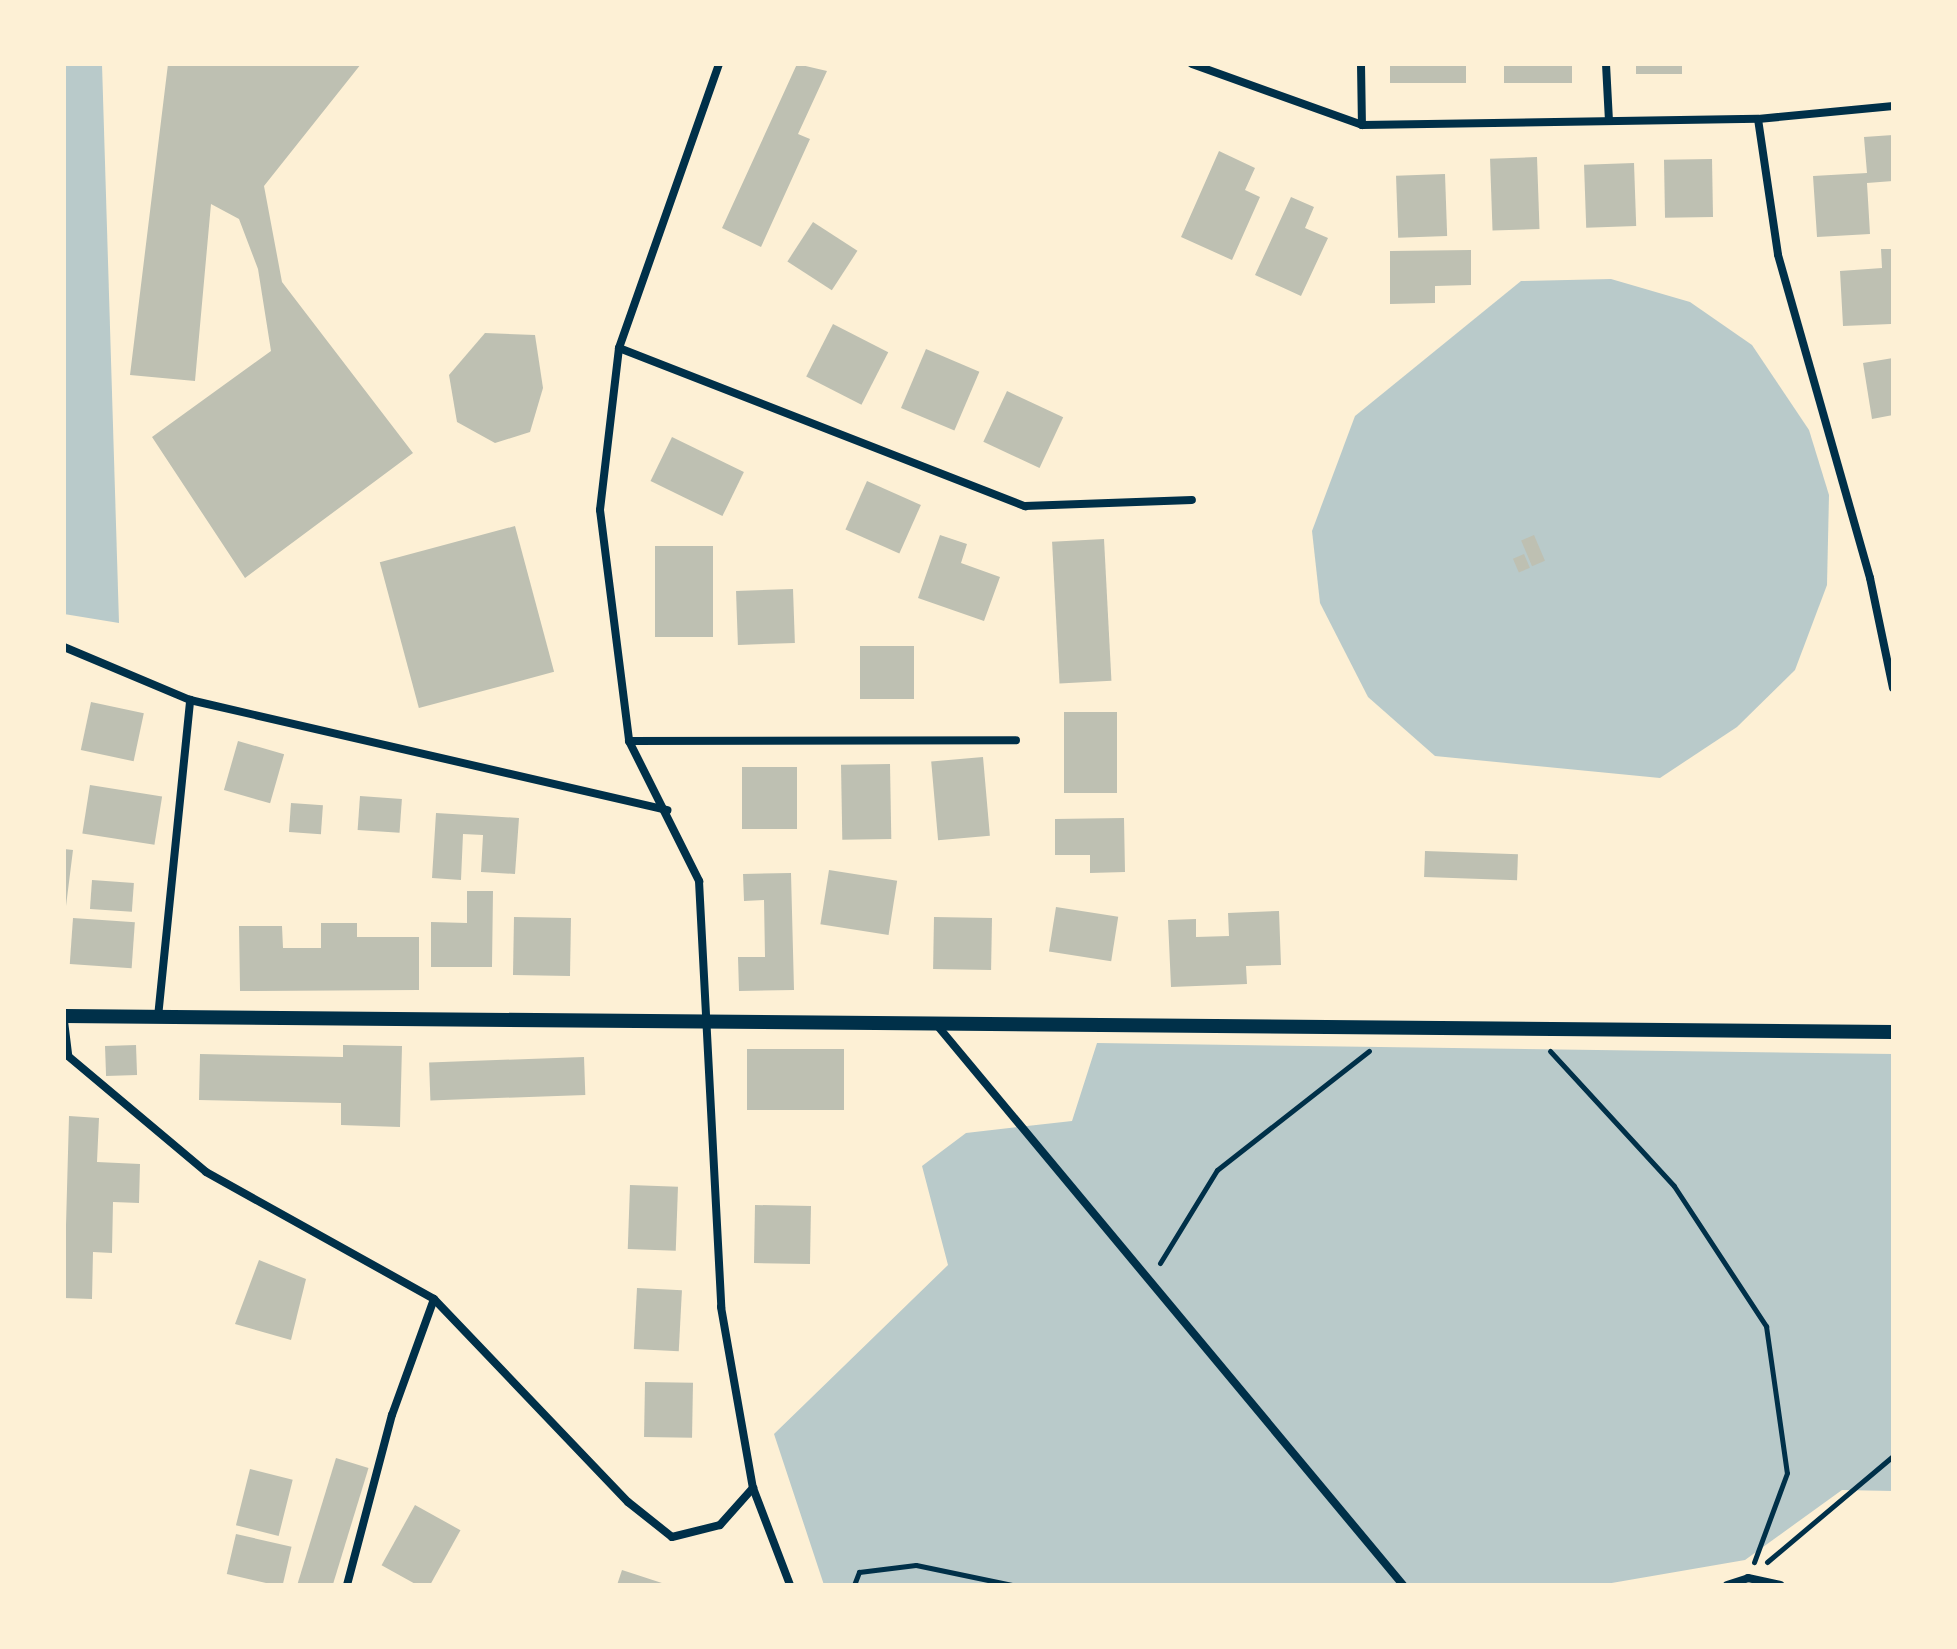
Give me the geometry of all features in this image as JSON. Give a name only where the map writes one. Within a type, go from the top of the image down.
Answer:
[{"type":"street","points":[[719,64],[619,348],[600,510],[629,741],[667,810],[699,881],[721,1307],[753,1488],[790,1585]]},
{"type":"street","points":[[1192,64],[1362,125],[1758,119],[1893,106]]},
{"type":"street","points":[[1361,64],[1362,125]]},
{"type":"street","points":[[1606,64],[1609,121]]},
{"type":"street","points":[[1758,119],[1778,255],[1870,578],[1893,688]]},
{"type":"street","points":[[619,348],[1025,506],[1192,500]]},
{"type":"street","points":[[64,647],[190,700],[667,810]]},
{"type":"street","points":[[158,1017],[190,700]]},
{"type":"street","points":[[629,741],[1016,740]]},
{"type":"street","points":[[753,1488],[720,1525],[672,1537],[628,1502],[434,1299],[206,1172],[68,1056],[64,1019],[158,1017],[1893,1032]]},
{"type":"street","points":[[935,1024],[1403,1585]]},
{"type":"street","points":[[347,1585],[392,1415],[434,1299]]},
{"type":"street","points":[[1727,1585],[1748,1578],[1780,1585]]},
{"type":"path","points":[[1150,1278],[1217,1170],[1398,1028]]},
{"type":"path","points":[[1530,1029],[1674,1186],[1766,1326],[1787,1473],[1748,1578]]},
{"type":"path","points":[[1748,1578],[1893,1456]]},
{"type":"path","points":[[854,1585],[859,1572],[916,1565],[1012,1585]]},
{"type":"shaded area","points":[[64,64],[102,64],[119,623],[64,614]]},
{"type":"shaded area","points":[[1611,279],[1690,302],[1752,345],[1809,430],[1829,495],[1827,585],[1795,670],[1737,727],[1660,778],[1435,756],[1368,697],[1320,603],[1312,531],[1355,416],[1521,281]]},
{"type":"shaded area","points":[[1097,1043],[1893,1054],[1893,1491],[1842,1490],[1745,1560],[1600,1585],[824,1585],[774,1434],[948,1265],[922,1166],[966,1133],[1072,1121]]},
{"type":"building","points":[[168,64],[361,64],[264,186],[282,282],[413,453],[245,578],[152,437],[271,351],[258,269],[239,219],[211,204],[195,381],[130,375]]},
{"type":"building","points":[[797,64],[827,71],[798,134],[810,139],[761,247],[722,228]]},
{"type":"building","points":[[1390,64],[1466,64],[1466,83],[1390,83]]},
{"type":"building","points":[[1504,64],[1572,64],[1572,83],[1504,83]]},
{"type":"building","points":[[1636,64],[1682,64],[1682,74],[1636,74]]},
{"type":"building","points":[[1893,135],[1893,181],[1867,183],[1870,234],[1817,237],[1813,176],[1867,173],[1864,137]]},
{"type":"building","points":[[1219,151],[1255,168],[1245,190],[1260,197],[1232,260],[1181,237]]},
{"type":"building","points":[[1537,157],[1540,229],[1493,231],[1490,159]]},
{"type":"building","points":[[1712,159],[1713,217],[1665,218],[1664,160]]},
{"type":"building","points":[[1634,163],[1636,226],[1586,228],[1584,165]]},
{"type":"building","points":[[1445,174],[1447,236],[1398,238],[1396,176]]},
{"type":"building","points":[[1291,197],[1314,207],[1305,228],[1328,238],[1301,296],[1255,275]]},
{"type":"building","points":[[813,222],[857,251],[832,290],[787,261]]},
{"type":"building","points":[[1881,249],[1893,249],[1891,324],[1843,326],[1840,271],[1882,268]]},
{"type":"building","points":[[1471,250],[1471,285],[1435,286],[1435,303],[1390,304],[1390,251]]},
{"type":"building","points":[[833,324],[888,352],[861,405],[806,377]]},
{"type":"building","points":[[485,333],[535,335],[543,388],[530,432],[495,443],[457,422],[449,375]]},
{"type":"building","points":[[926,349],[979,372],[954,431],[901,408]]},
{"type":"building","points":[[1893,358],[1893,415],[1872,419],[1863,363]]},
{"type":"building","points":[[1007,391],[1063,417],[1040,468],[983,442]]},
{"type":"building","points":[[672,437],[744,472],[722,516],[651,481]]},
{"type":"building","points":[[867,481],[921,505],[899,553],[845,529]]},
{"type":"building","points":[[515,526],[554,672],[419,708],[380,562]]},
{"type":"building","points":[[940,535],[967,544],[961,563],[1000,577],[984,621],[918,598]]},
{"type":"building","points":[[1534,535],[1545,561],[1532,566],[1521,540]]},
{"type":"building","points":[[1104,539],[1111,681],[1060,684],[1052,542]]},
{"type":"building","points":[[655,546],[713,546],[713,637],[655,637]]},
{"type":"building","points":[[1524,554],[1530,568],[1519,572],[1513,559]]},
{"type":"building","points":[[793,589],[795,643],[738,645],[736,591]]},
{"type":"building","points":[[860,646],[914,646],[914,699],[860,699]]},
{"type":"building","points":[[91,702],[144,713],[134,761],[81,750]]},
{"type":"building","points":[[1064,712],[1117,712],[1117,793],[1064,793]]},
{"type":"building","points":[[238,741],[284,754],[270,803],[224,790]]},
{"type":"building","points":[[983,757],[990,836],[938,840],[931,762]]},
{"type":"building","points":[[890,764],[891,839],[842,840],[841,765]]},
{"type":"building","points":[[742,767],[797,767],[797,829],[742,829]]},
{"type":"building","points":[[90,785],[162,796],[154,845],[82,833]]},
{"type":"building","points":[[360,796],[402,799],[400,833],[358,830]]},
{"type":"building","points":[[291,803],[323,805],[321,834],[289,832]]},
{"type":"building","points":[[436,813],[519,818],[515,874],[481,872],[483,835],[463,834],[461,880],[432,878]]},
{"type":"building","points":[[1124,818],[1125,872],[1090,873],[1090,855],[1055,855],[1055,819]]},
{"type":"building","points":[[64,849],[73,850],[66,906],[64,906]]},
{"type":"building","points":[[1425,851],[1518,854],[1517,880],[1424,877]]},
{"type":"building","points":[[829,870],[897,881],[889,935],[820,924]]},
{"type":"building","points":[[791,873],[794,990],[739,991],[738,957],[765,957],[764,900],[744,901],[743,874]]},
{"type":"building","points":[[92,880],[134,883],[132,912],[90,909]]},
{"type":"building","points":[[467,891],[493,891],[492,967],[431,967],[431,922],[467,923]]},
{"type":"building","points":[[1056,907],[1118,917],[1111,961],[1049,951]]},
{"type":"building","points":[[1279,911],[1281,965],[1246,966],[1247,984],[1171,987],[1168,920],[1196,919],[1196,937],[1229,936],[1228,913]]},
{"type":"building","points":[[514,917],[571,918],[570,976],[513,975]]},
{"type":"building","points":[[934,917],[992,918],[991,970],[933,969]]},
{"type":"building","points":[[73,918],[135,922],[132,968],[70,964]]},
{"type":"building","points":[[321,923],[357,923],[357,937],[419,937],[419,990],[240,991],[239,926],[282,926],[283,948],[321,948]]},
{"type":"building","points":[[136,1045],[137,1075],[106,1076],[105,1046]]},
{"type":"building","points":[[343,1045],[402,1046],[400,1127],[341,1125],[341,1103],[199,1100],[200,1054],[343,1057]]},
{"type":"building","points":[[747,1049],[844,1049],[844,1110],[747,1110]]},
{"type":"building","points":[[584,1057],[585,1095],[430,1100],[429,1062]]},
{"type":"building","points":[[69,1116],[99,1118],[97,1162],[140,1164],[139,1203],[113,1202],[112,1253],[93,1252],[92,1299],[64,1298]]},
{"type":"building","points":[[630,1185],[678,1187],[676,1251],[628,1249]]},
{"type":"building","points":[[755,1205],[811,1206],[810,1264],[754,1263]]},
{"type":"building","points":[[259,1260],[306,1279],[291,1340],[235,1324]]},
{"type":"building","points":[[637,1288],[682,1290],[679,1351],[634,1349]]},
{"type":"building","points":[[645,1382],[693,1383],[692,1438],[644,1437]]},
{"type":"building","points":[[336,1458],[369,1468],[333,1585],[297,1585]]},
{"type":"building","points":[[250,1469],[293,1480],[279,1536],[236,1525]]},
{"type":"building","points":[[415,1505],[460,1530],[430,1585],[417,1585],[382,1565]]},
{"type":"building","points":[[236,1534],[292,1547],[283,1585],[227,1574]]},
{"type":"building","points":[[622,1570],[665,1584],[665,1585],[617,1585]]}]
